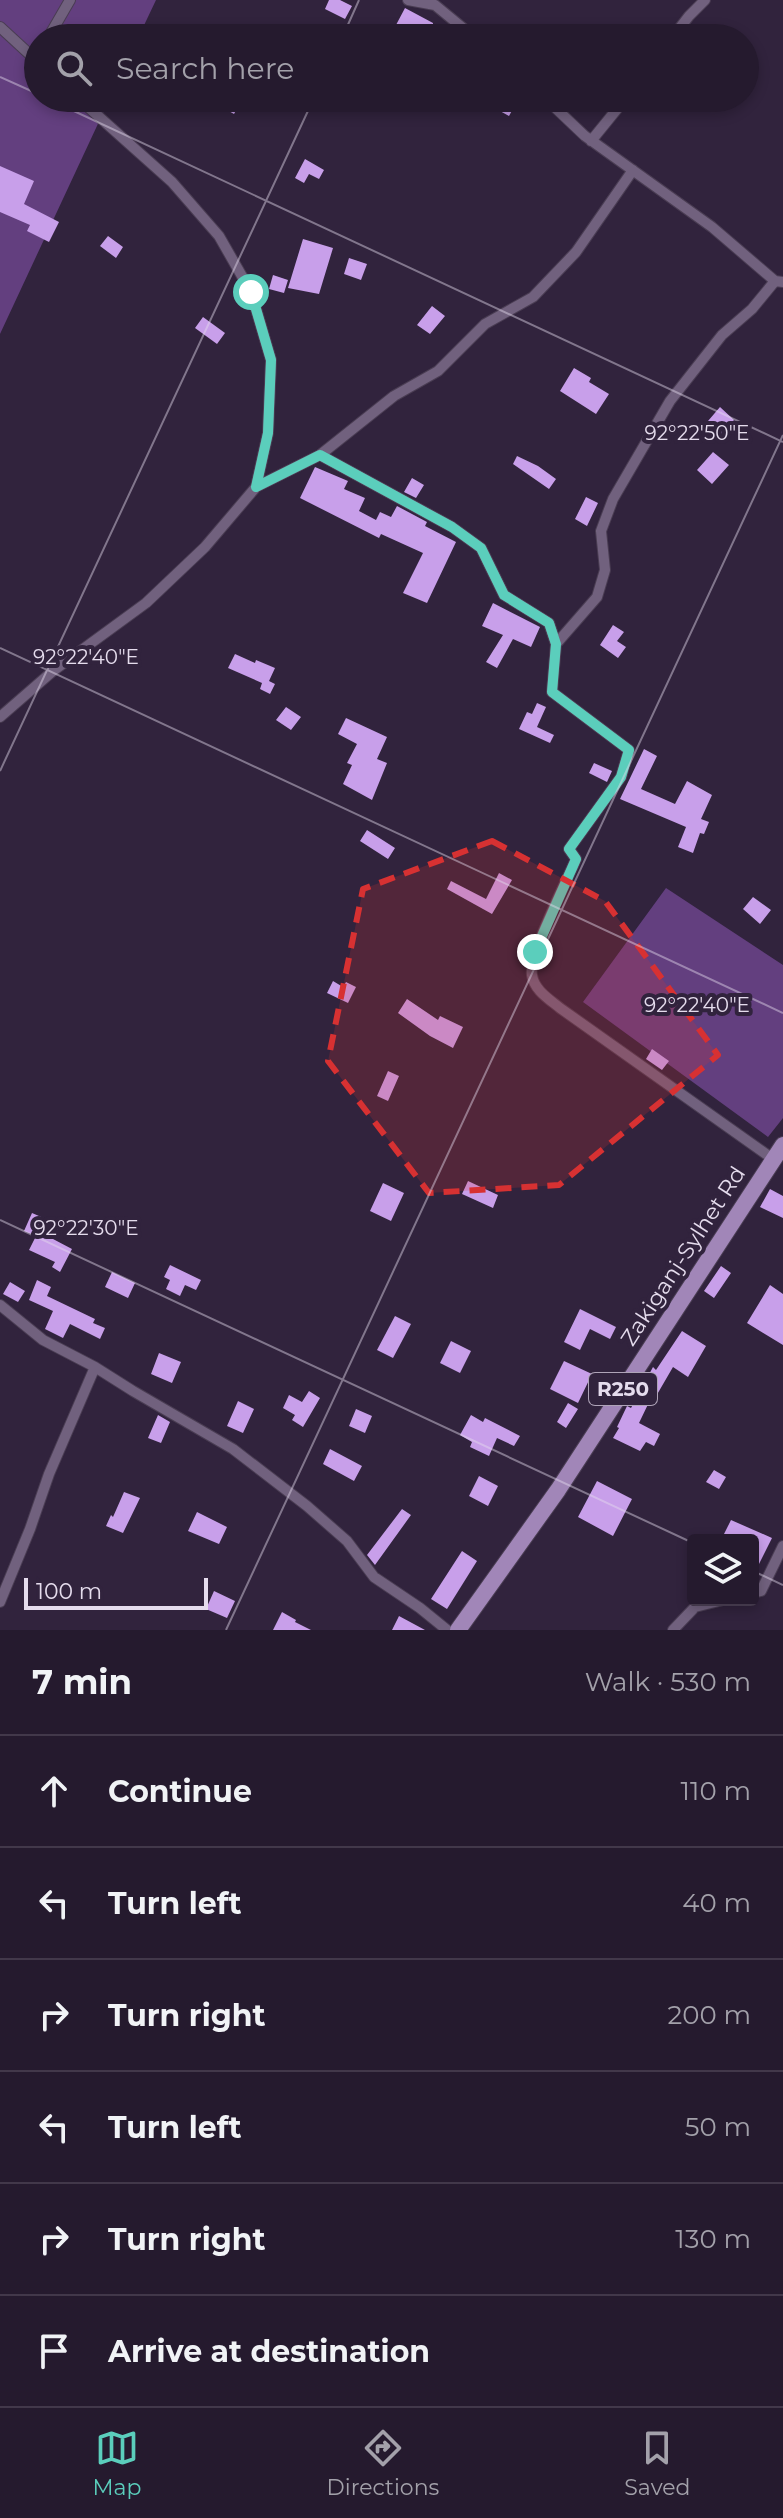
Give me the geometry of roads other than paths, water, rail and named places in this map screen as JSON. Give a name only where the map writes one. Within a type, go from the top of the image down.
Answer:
[{"type":"main road","name":"Zakiganj-Sylhet Rd","points":[[458,1630],[558,1490],[778,1152]]},
{"type":"street","points":[[56,24],[70,0]]},
{"type":"street","points":[[408,0],[435,5],[458,24]]},
{"type":"street","points":[[683,24],[705,0]]},
{"type":"street","points":[[0,27],[24,48]]},
{"type":"street","points":[[94,112],[172,182],[219,236],[251,292],[271,360],[268,433],[256,487]]},
{"type":"street","points":[[556,644],[597,597],[605,570],[601,531],[609,509],[670,401],[722,335],[779,282],[712,227],[591,141],[560,112]]},
{"type":"street","points":[[591,141],[615,112]]},
{"type":"street","points":[[0,717],[53,671],[146,603],[205,547],[256,487],[320,455],[394,396],[438,371],[485,324],[533,297],[576,252],[633,170]]},
{"type":"street","points":[[320,455],[452,527],[481,548],[504,595],[549,623],[556,644],[552,692],[629,750],[621,777],[569,849],[576,859],[535,952],[531,974],[538,989],[560,1008],[778,1152]]},
{"type":"street","points":[[0,1305],[43,1340],[95,1367],[233,1449],[347,1541],[374,1577],[447,1630]]},
{"type":"street","points":[[0,1602],[66,1432],[95,1367]]},
{"type":"street","points":[[759,1592],[783,1546]]},
{"type":"street","points":[[673,1630],[699,1606]]}]
